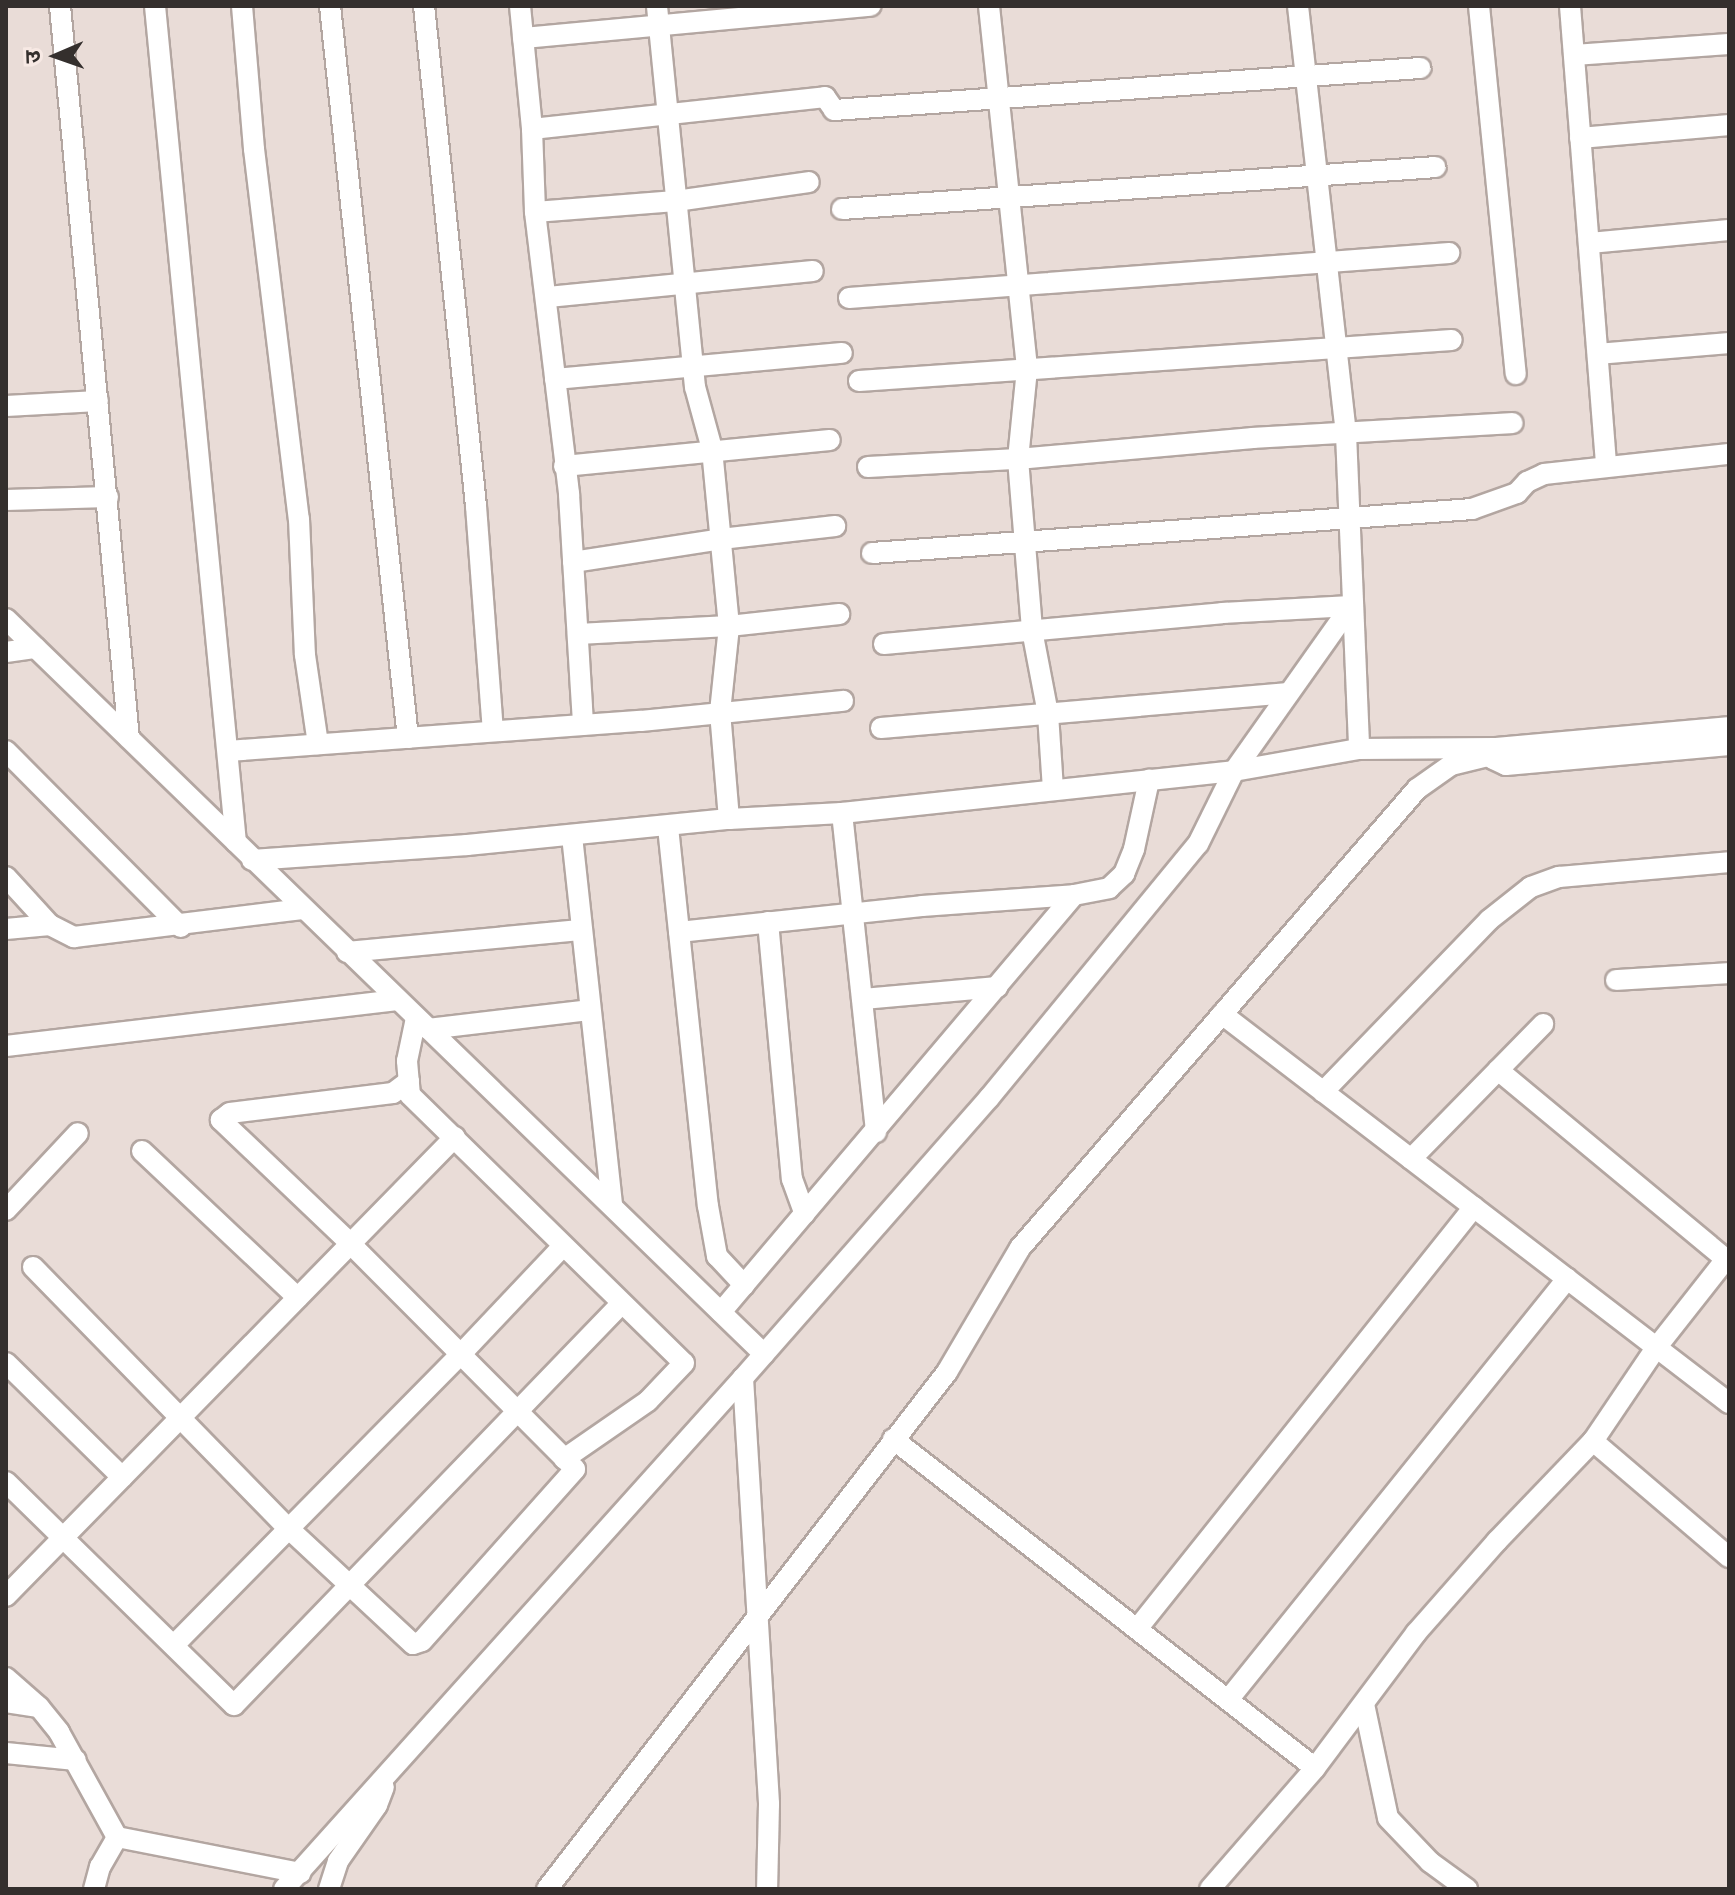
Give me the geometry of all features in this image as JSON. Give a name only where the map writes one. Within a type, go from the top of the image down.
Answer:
[{"type":"street","points":[[60,6],[129,738]]},
{"type":"street","points":[[155,6],[236,842]]},
{"type":"street","points":[[242,6],[254,149],[299,519],[305,655],[318,744]]},
{"type":"street","points":[[330,6],[408,738]]},
{"type":"street","points":[[424,6],[476,506],[493,730]]},
{"type":"street","points":[[520,6],[532,129],[535,212],[548,297],[573,562],[583,725]]},
{"type":"street","points":[[657,6],[693,365],[712,449],[729,626],[720,712],[729,819]]},
{"type":"street","points":[[523,38],[659,28],[871,6]]},
{"type":"street","points":[[989,6],[1027,369],[1018,459],[1028,544],[1032,630],[1048,714],[1053,790]]},
{"type":"street","points":[[1298,6],[1303,76],[1346,434],[1347,518],[1359,749]]},
{"type":"street","points":[[1479,6],[1516,374]]},
{"type":"street","points":[[1570,6],[1606,466]]},
{"type":"street","points":[[1574,55],[1729,44]]},
{"type":"street","points":[[532,129],[825,97],[834,110],[999,101],[1184,83],[1420,68]]},
{"type":"street","points":[[1580,138],[1729,125]]},
{"type":"street","points":[[842,209],[1436,167]]},
{"type":"street","points":[[535,212],[676,201],[809,182]]},
{"type":"street","points":[[1589,243],[1729,230]]},
{"type":"street","points":[[849,298],[1449,253]]},
{"type":"street","points":[[548,297],[813,271]]},
{"type":"street","points":[[859,381],[1452,340]]},
{"type":"street","points":[[1598,354],[1729,343]]},
{"type":"street","points":[[555,379],[842,353]]},
{"type":"street","points":[[6,406],[98,401]]},
{"type":"street","points":[[868,467],[1018,459],[1253,438],[1513,423]]},
{"type":"street","points":[[564,466],[712,449],[830,440]]},
{"type":"street","points":[[872,553],[1028,544],[1472,509],[1517,493],[1527,482],[1544,474],[1729,454]]},
{"type":"street","points":[[6,500],[108,497]]},
{"type":"street","points":[[573,562],[721,539],[835,526]]},
{"type":"street","points":[[884,644],[1222,613],[1351,606]]},
{"type":"street","points":[[284,1889],[743,1378],[989,1098],[1198,844],[1234,771],[1351,606]]},
{"type":"street","points":[[578,634],[729,626],[839,614]]},
{"type":"street","points":[[6,619],[764,1354]]},
{"type":"street","points":[[6,652],[36,648]]},
{"type":"street","points":[[881,728],[1166,701],[1289,693]]},
{"type":"street","points":[[228,751],[583,725],[843,701]]},
{"type":"street","points":[[252,860],[572,836],[729,819],[842,813],[1234,771],[1359,749],[1494,752],[1729,727]]},
{"type":"street","points":[[1494,752],[1495,763],[1506,765],[1729,745]]},
{"type":"street","points":[[6,751],[181,927]]},
{"type":"street","points":[[547,1889],[947,1372],[1020,1248],[1417,789],[1451,765],[1494,752]]},
{"type":"street","points":[[679,932],[854,913],[1074,895],[1109,888],[1124,874],[1134,849],[1149,780]]},
{"type":"street","points":[[842,813],[876,1132]]},
{"type":"street","points":[[668,827],[708,1206],[717,1256],[744,1285]]},
{"type":"street","points":[[572,836],[612,1206]]},
{"type":"street","points":[[1323,1092],[1489,920],[1531,887],[1559,877],[1729,862]]},
{"type":"street","points":[[6,877],[50,925],[74,937],[181,927],[302,909]]},
{"type":"street","points":[[721,1312],[1074,895]]},
{"type":"street","points":[[768,922],[792,1179],[805,1214]]},
{"type":"street","points":[[6,929],[50,925]]},
{"type":"street","points":[[347,952],[580,930]]},
{"type":"street","points":[[1616,980],[1729,973]]},
{"type":"street","points":[[863,999],[997,987]]},
{"type":"street","points":[[6,1046],[397,1000]]},
{"type":"street","points":[[422,1024],[589,1010]]},
{"type":"street","points":[[1222,1014],[1729,1403]]},
{"type":"street","points":[[422,1024],[407,1061],[410,1095],[684,1363],[648,1401],[564,1459]]},
{"type":"street","points":[[1411,1159],[1543,1024]]},
{"type":"street","points":[[1210,1889],[1315,1768],[1436,1610],[1593,1441],[1656,1348],[1728,1260],[1498,1070]]},
{"type":"street","points":[[33,1267],[182,1416],[287,1527],[413,1644],[422,1641],[575,1469],[517,1415],[351,1244],[223,1125],[222,1117],[230,1113],[393,1093],[409,1081]]},
{"type":"street","points":[[6,1210],[78,1133]]},
{"type":"street","points":[[6,1596],[455,1137]]},
{"type":"street","points":[[142,1151],[298,1298]]},
{"type":"street","points":[[1137,1629],[1474,1207]]},
{"type":"street","points":[[175,1644],[563,1246]]},
{"type":"street","points":[[1228,1700],[1567,1279]]},
{"type":"street","points":[[6,1482],[234,1705],[621,1304]]},
{"type":"street","points":[[6,1363],[122,1477]]},
{"type":"street","points":[[743,1378],[769,1804],[767,1889]]},
{"type":"street","points":[[893,1439],[1315,1768]]},
{"type":"street","points":[[1593,1441],[1729,1557]]},
{"type":"street","points":[[6,1678],[39,1707],[76,1760],[117,1837]]},
{"type":"street","points":[[6,1702],[39,1707]]},
{"type":"street","points":[[1364,1704],[1388,1818],[1430,1862],[1467,1889]]},
{"type":"street","points":[[6,1753],[76,1760]]},
{"type":"street","points":[[329,1889],[338,1861],[377,1805],[391,1769]]},
{"type":"street","points":[[117,1837],[300,1873]]},
{"type":"street","points":[[94,1889],[100,1867],[117,1837]]}]
